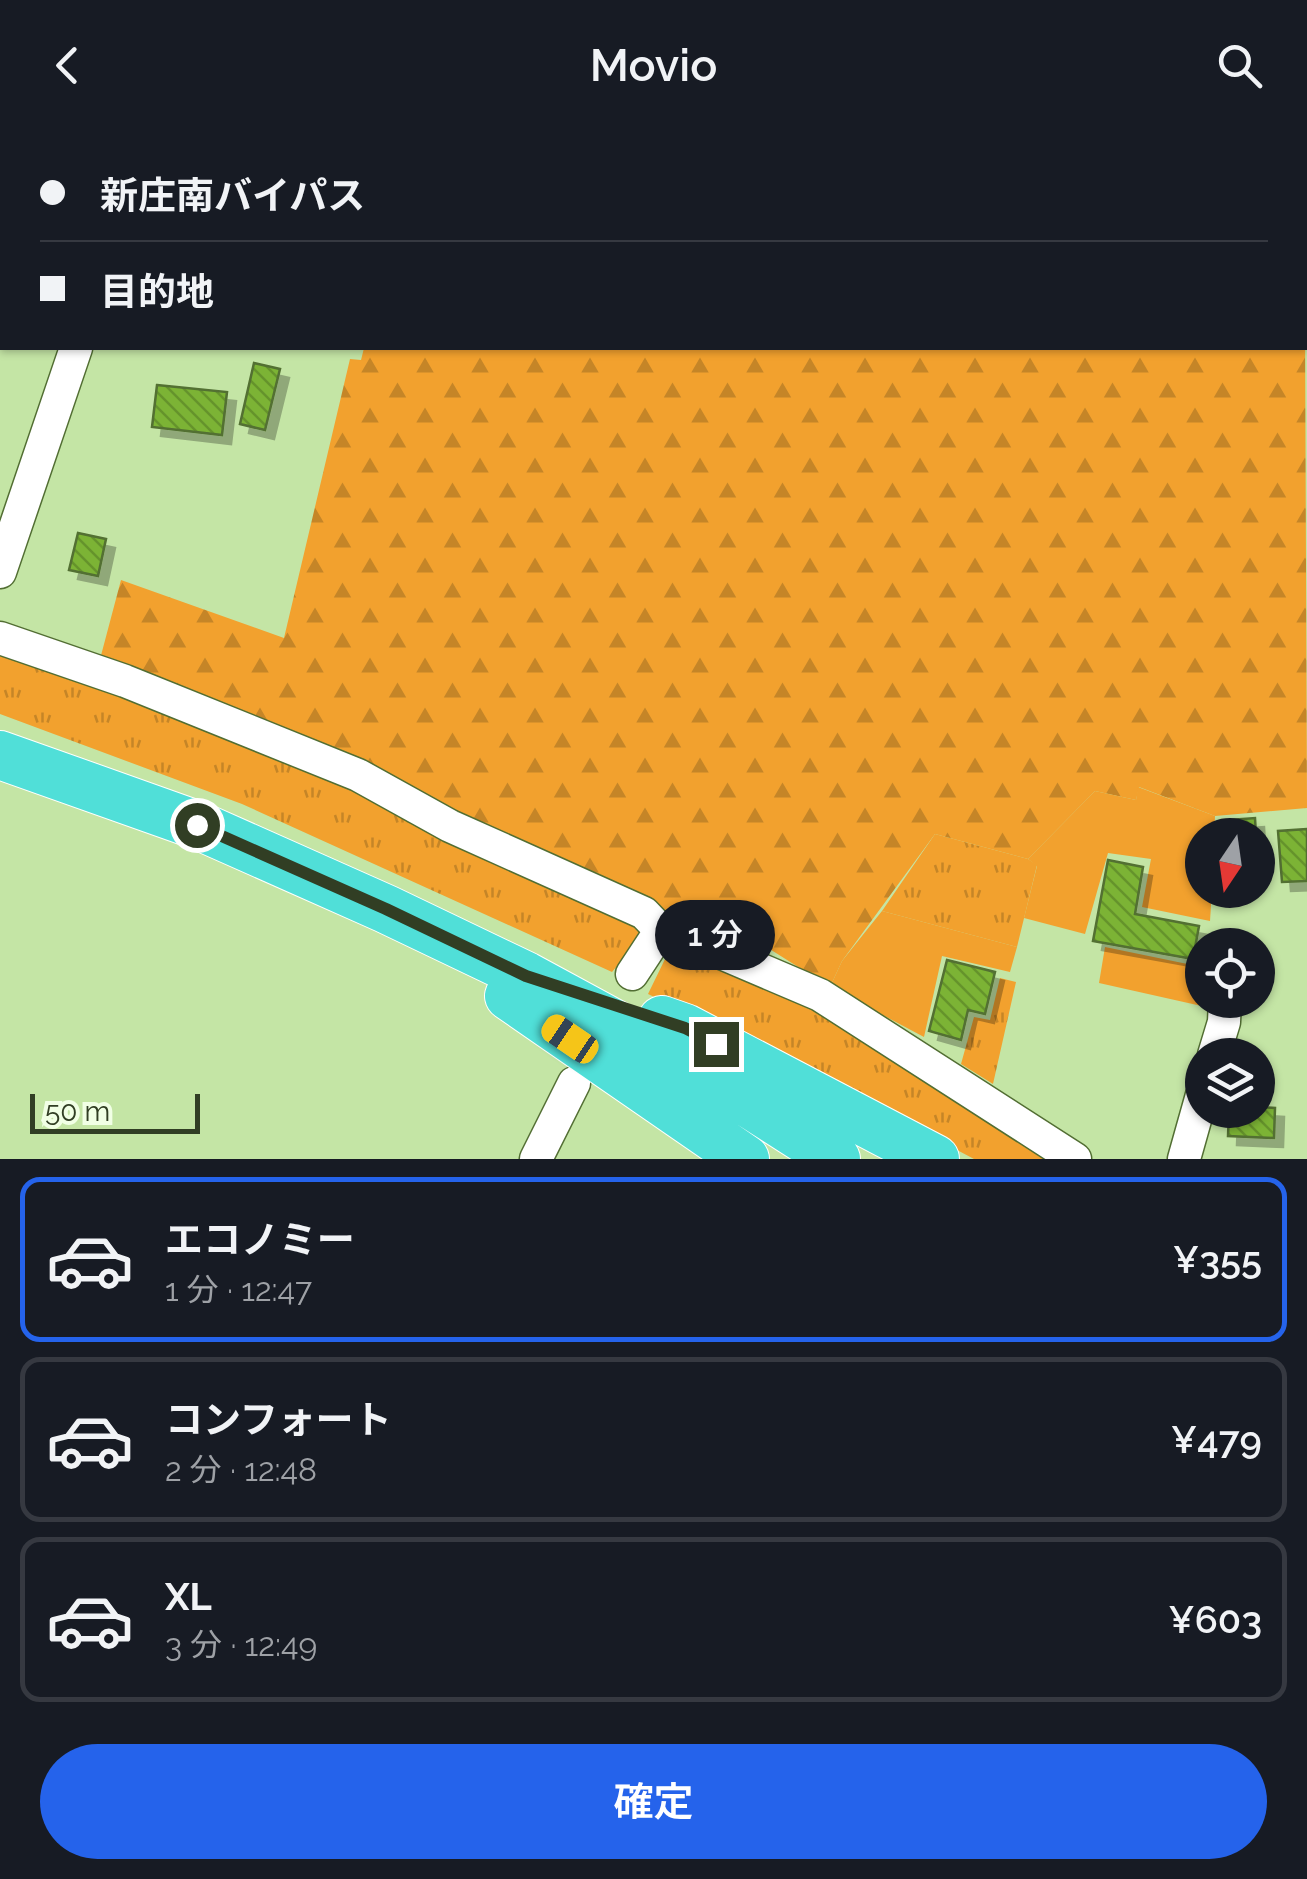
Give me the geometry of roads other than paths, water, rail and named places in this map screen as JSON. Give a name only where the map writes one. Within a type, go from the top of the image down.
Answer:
[{"type":"highway","points":[[2,756],[197,825],[526,976],[679,1060],[836,1159]]},
{"type":"highway","points":[[386,909],[745,1159]]},
{"type":"highway","points":[[526,976],[685,1028],[934,1159]]},
{"type":"street","points":[[0,572],[75,350]]},
{"type":"street","points":[[0,638],[125,680],[358,775],[450,826],[644,913],[666,936]]},
{"type":"street","points":[[632,974],[654,939],[677,934],[820,995],[1075,1159]]},
{"type":"street","points":[[536,1159],[574,1083]]},
{"type":"street","points":[[1184,1159],[1193,1128]]}]
